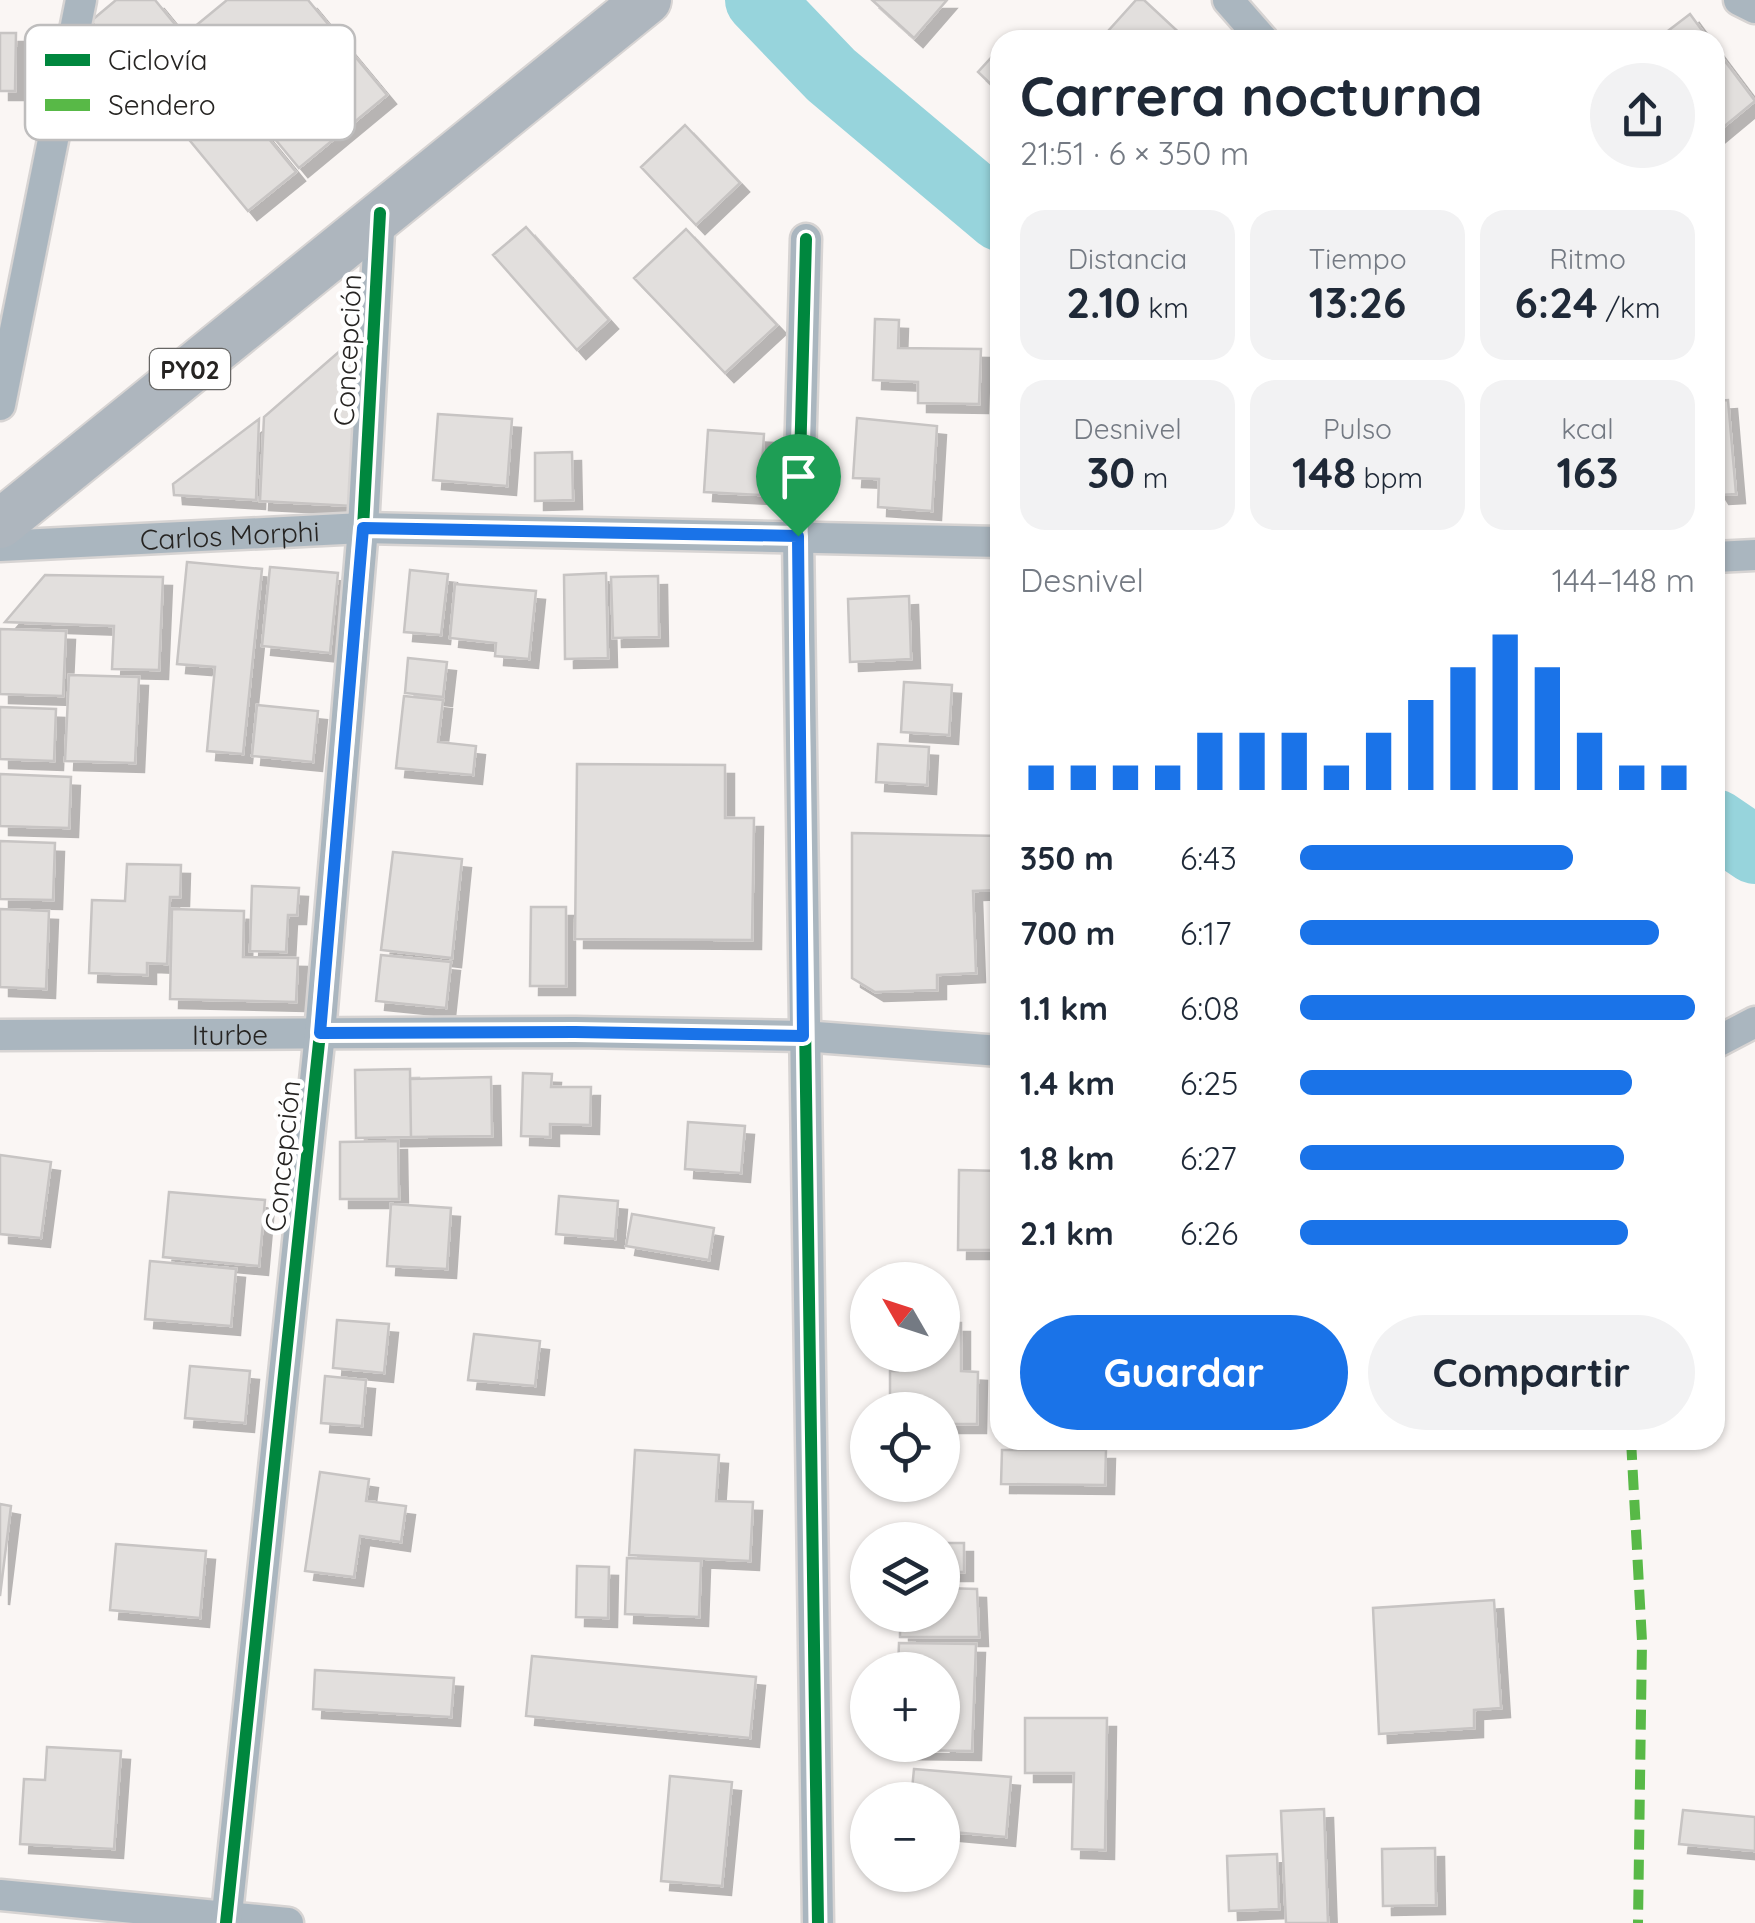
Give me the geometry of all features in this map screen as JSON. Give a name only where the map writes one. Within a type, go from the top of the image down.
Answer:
[{"type":"main road","name":"PY02","points":[[0,524],[647,0]]},
{"type":"street","points":[[76,25],[81,0]]},
{"type":"street","points":[[1228,0],[1254,30]]},
{"type":"street","points":[[1739,0],[1755,8]]},
{"type":"street","points":[[0,404],[53,140]]},
{"type":"street","name":"Concepción","points":[[226,1921],[320,1033],[363,528],[380,213]]},
{"type":"street","points":[[806,239],[798,536],[818,1923]]},
{"type":"street","name":"Carlos Morphi","points":[[0,546],[363,528],[990,542]]},
{"type":"street","points":[[1725,556],[1755,555]]},
{"type":"street","points":[[1725,1038],[1755,1022]]},
{"type":"street","name":"Iturbe","points":[[0,1035],[575,1032],[803,1036],[990,1050]]},
{"type":"street","points":[[0,1895],[226,1921],[288,1923]]},
{"type":"building","points":[[116,0],[155,0],[175,25],[94,25],[91,21]]},
{"type":"building","points":[[227,0],[308,0],[329,25],[197,25]]},
{"type":"building","points":[[872,0],[947,0],[914,38]]},
{"type":"building","points":[[1136,0],[1144,0],[1176,30],[1109,30]]},
{"type":"building","points":[[1690,14],[1702,30],[1669,30]]},
{"type":"building","points":[[0,33],[16,33],[15,91],[0,91]]},
{"type":"building","points":[[355,57],[387,95],[355,122]]},
{"type":"building","points":[[990,59],[990,83],[978,72]]},
{"type":"building","points":[[1725,61],[1755,101],[1725,126]]},
{"type":"building","points":[[685,125],[740,183],[696,225],[641,167]]},
{"type":"building","points":[[189,140],[270,140],[296,172],[248,211]]},
{"type":"building","points":[[276,140],[333,140],[299,168]]},
{"type":"building","points":[[526,227],[609,320],[577,350],[493,255]]},
{"type":"building","points":[[686,229],[777,325],[725,373],[634,278]]},
{"type":"building","points":[[875,319],[899,320],[898,348],[981,349],[979,404],[918,403],[918,382],[873,380]]},
{"type":"building","points":[[364,330],[353,506],[260,501],[264,417]]},
{"type":"building","points":[[1728,400],[1736,494],[1725,495]]},
{"type":"building","points":[[438,414],[512,419],[507,486],[433,480]]},
{"type":"building","points":[[857,418],[937,426],[932,511],[878,507],[879,479],[853,478]]},
{"type":"building","points":[[259,419],[256,500],[174,495],[173,484]]},
{"type":"building","points":[[708,430],[764,434],[760,495],[704,492]]},
{"type":"building","points":[[572,452],[573,500],[535,501],[535,453]]},
{"type":"building","points":[[187,562],[262,569],[243,754],[207,751],[215,667],[177,664]]},
{"type":"building","points":[[270,567],[338,573],[330,653],[262,646]]},
{"type":"building","points":[[410,570],[448,574],[441,635],[404,632]]},
{"type":"building","points":[[606,573],[608,658],[565,659],[564,575]]},
{"type":"building","points":[[45,575],[163,577],[159,670],[112,669],[114,626],[5,622]]},
{"type":"building","points":[[658,576],[659,637],[613,638],[611,577]]},
{"type":"building","points":[[455,584],[536,591],[529,659],[495,656],[496,643],[450,638]]},
{"type":"building","points":[[909,596],[911,659],[850,662],[848,599]]},
{"type":"building","points":[[0,629],[66,631],[63,696],[0,694]]},
{"type":"building","points":[[408,658],[447,662],[443,697],[405,693]]},
{"type":"building","points":[[69,675],[139,677],[135,763],[65,761]]},
{"type":"building","points":[[904,682],[952,685],[949,735],[901,732]]},
{"type":"building","points":[[404,696],[443,700],[438,742],[476,746],[473,775],[396,768]]},
{"type":"building","points":[[257,705],[318,711],[313,762],[252,756]]},
{"type":"building","points":[[0,707],[56,709],[54,761],[0,759]]},
{"type":"building","points":[[878,744],[929,747],[927,785],[876,782]]},
{"type":"building","points":[[577,764],[725,765],[725,818],[754,818],[752,940],[575,939]]},
{"type":"building","points":[[0,774],[71,777],[69,828],[0,826]]},
{"type":"building","points":[[852,833],[990,836],[990,890],[973,891],[976,973],[937,975],[937,990],[875,992],[852,978]]},
{"type":"building","points":[[0,841],[55,843],[53,900],[0,899]]},
{"type":"building","points":[[393,852],[462,859],[452,958],[381,950]]},
{"type":"building","points":[[127,864],[181,865],[180,897],[170,897],[167,964],[147,963],[147,975],[89,973],[92,900],[125,901]]},
{"type":"building","points":[[252,886],[299,888],[297,915],[288,915],[286,952],[250,951]]},
{"type":"building","points":[[531,907],[566,907],[566,986],[530,986]]},
{"type":"building","points":[[0,909],[49,911],[46,989],[0,987]]},
{"type":"building","points":[[172,909],[244,911],[243,957],[298,958],[296,1002],[170,999]]},
{"type":"building","points":[[381,955],[451,962],[446,1008],[376,1001]]},
{"type":"building","points":[[410,1069],[411,1137],[356,1138],[355,1070]]},
{"type":"building","points":[[523,1073],[552,1074],[551,1087],[591,1087],[590,1125],[550,1124],[550,1137],[521,1136]]},
{"type":"building","points":[[491,1077],[492,1136],[411,1137],[410,1079]]},
{"type":"building","points":[[688,1122],[745,1126],[741,1173],[685,1169]]},
{"type":"building","points":[[398,1141],[399,1199],[340,1199],[340,1142]]},
{"type":"building","points":[[0,1155],[51,1162],[41,1238],[0,1234]]},
{"type":"building","points":[[959,1170],[990,1171],[990,1250],[958,1250]]},
{"type":"building","points":[[169,1192],[265,1200],[259,1266],[163,1257]]},
{"type":"building","points":[[559,1196],[618,1201],[615,1239],[556,1234]]},
{"type":"building","points":[[391,1204],[451,1208],[447,1269],[387,1266]]},
{"type":"building","points":[[632,1214],[714,1228],[709,1260],[626,1246]]},
{"type":"building","points":[[150,1261],[236,1269],[231,1326],[145,1319]]},
{"type":"building","points":[[337,1320],[389,1324],[384,1373],[333,1368]]},
{"type":"building","points":[[961,1323],[961,1371],[978,1372],[977,1424],[960,1424],[960,1392],[890,1392],[890,1372],[960,1372]]},
{"type":"building","points":[[474,1334],[540,1341],[535,1386],[468,1380]]},
{"type":"building","points":[[190,1366],[250,1371],[245,1423],[185,1418]]},
{"type":"building","points":[[325,1376],[366,1380],[362,1426],[321,1423]]},
{"type":"building","points":[[635,1450],[719,1455],[716,1501],[753,1502],[750,1561],[629,1555]]},
{"type":"building","points":[[1002,1450],[1106,1450],[1105,1485],[1001,1484]]},
{"type":"building","points":[[320,1472],[369,1479],[366,1501],[406,1506],[401,1542],[360,1536],[354,1577],[305,1571]]},
{"type":"building","points":[[0,1504],[11,1506],[0,1596]]},
{"type":"building","points":[[960,1543],[964,1543],[964,1572],[960,1572]]},
{"type":"building","points":[[116,1544],[206,1551],[200,1618],[110,1610]]},
{"type":"building","points":[[627,1558],[701,1561],[699,1617],[625,1614]]},
{"type":"building","points":[[577,1566],[609,1567],[608,1618],[576,1617]]},
{"type":"building","points":[[960,1589],[977,1589],[979,1637],[900,1637],[900,1632],[960,1632]]},
{"type":"building","points":[[1494,1600],[1501,1708],[1474,1710],[1474,1728],[1379,1734],[1373,1608]]},
{"type":"building","points":[[899,1643],[976,1644],[972,1751],[960,1751],[960,1652],[899,1652]]},
{"type":"building","points":[[532,1656],[756,1677],[750,1738],[526,1716]]},
{"type":"building","points":[[315,1670],[454,1678],[451,1717],[313,1709]]},
{"type":"building","points":[[1025,1718],[1107,1718],[1105,1850],[1072,1849],[1074,1773],[1025,1773]]},
{"type":"building","points":[[47,1747],[121,1751],[114,1849],[20,1844],[24,1779],[45,1780]]},
{"type":"building","points":[[914,1769],[1011,1777],[1006,1837],[960,1833],[960,1782],[913,1782]]},
{"type":"building","points":[[670,1776],[732,1782],[722,1886],[661,1881]]},
{"type":"building","points":[[1324,1809],[1328,1923],[1286,1923],[1281,1811]]},
{"type":"building","points":[[1683,1810],[1755,1817],[1755,1851],[1679,1844]]},
{"type":"building","points":[[1435,1848],[1436,1905],[1383,1906],[1382,1849]]},
{"type":"building","points":[[1277,1854],[1279,1909],[1229,1911],[1227,1856]]},
{"type":"waterway","points":[[759,0],[831,75],[990,209]]},
{"type":"waterway","points":[[1725,830],[1755,850]]},
{"type":"marked path","points":[[1632,1450],[1642,1641],[1638,1923]]},
{"type":"cycle path","points":[[226,1923],[320,1033],[363,528],[380,213]]},
{"type":"cycle path","points":[[806,239],[798,536],[818,1923]]},
{"type":"route","points":[[363,528],[798,536],[803,1036],[320,1033],[363,528]]}]
